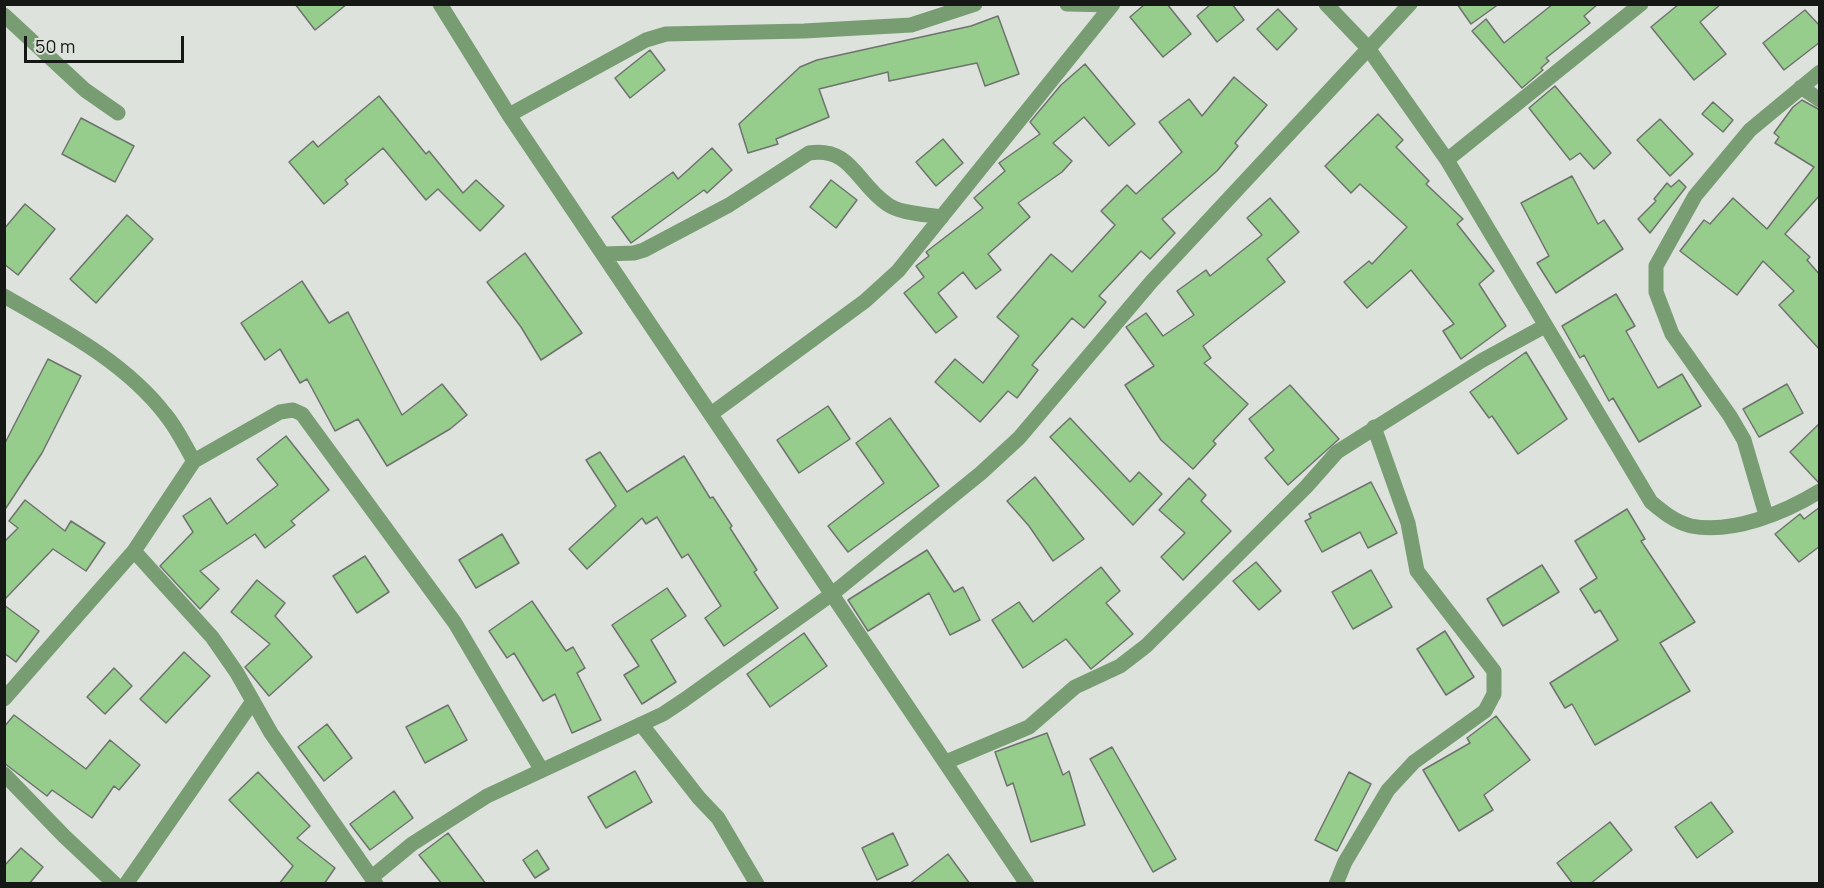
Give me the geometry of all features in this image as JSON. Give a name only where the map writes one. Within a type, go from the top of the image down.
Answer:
[{"type":"street","points":[[440,4],[509,115],[1027,884]]},
{"type":"street","points":[[509,115],[646,40],[666,34],[804,31],[911,25],[975,4]]},
{"type":"street","points":[[1067,4],[1112,5]]},
{"type":"street","points":[[1326,4],[1368,48],[1447,160],[1651,502],[1672,519],[1691,526],[1732,526],[1796,506],[1820,491]]},
{"type":"street","points":[[134,551],[212,637],[272,733],[374,880],[412,844],[460,811],[541,769],[641,724],[684,700],[832,594],[981,473],[1019,438],[1152,281],[1410,4]]},
{"type":"street","points":[[1447,160],[1641,4]]},
{"type":"street","points":[[711,414],[865,301],[898,270],[1112,5]]},
{"type":"street","points":[[4,15],[85,90],[118,113]]},
{"type":"street","points":[[1766,515],[1744,440],[1730,416],[1672,334],[1656,292],[1656,266],[1695,196],[1750,130],[1820,72]]},
{"type":"street","points":[[1802,87],[1820,100]]},
{"type":"street","points":[[604,254],[634,253],[644,250],[729,205],[809,153],[824,150],[838,155],[886,204],[898,209],[942,217]]},
{"type":"street","points":[[4,296],[79,339],[127,375],[166,414],[194,461]]},
{"type":"street","points":[[946,762],[1029,727],[1075,687],[1120,666],[1146,646],[1306,487],[1337,452],[1481,361],[1545,326]]},
{"type":"street","points":[[4,699],[134,551],[194,461],[280,412],[293,410],[302,414],[455,623],[541,769]]},
{"type":"street","points":[[1336,884],[1345,862],[1388,790],[1414,762],[1485,711],[1494,694],[1494,671],[1417,571],[1408,523],[1374,427]]},
{"type":"street","points":[[126,884],[253,700]]},
{"type":"street","points":[[641,724],[699,798],[718,818],[757,884]]},
{"type":"street","points":[[4,774],[64,836],[115,884]]},
{"type":"building","points":[[295,4],[347,4],[315,30]]},
{"type":"building","points":[[1145,4],[1167,4],[1191,34],[1163,57],[1130,17]]},
{"type":"building","points":[[1211,4],[1232,4],[1244,20],[1217,42],[1197,16]]},
{"type":"building","points":[[1457,4],[1499,4],[1471,24]]},
{"type":"building","points":[[1553,4],[1598,4],[1584,16],[1590,23],[1546,58],[1549,61],[1541,68],[1543,70],[1522,88],[1472,31],[1486,19],[1504,43]]},
{"type":"building","points":[[1679,4],[1721,4],[1700,22],[1726,54],[1694,80],[1651,27]]},
{"type":"building","points":[[1278,9],[1297,29],[1277,50],[1257,29]]},
{"type":"building","points":[[1805,10],[1820,26],[1820,42],[1784,70],[1763,43]]},
{"type":"building","points":[[998,16],[1019,74],[985,86],[977,63],[889,81],[888,72],[819,89],[829,117],[776,139],[778,144],[748,153],[739,124],[800,67],[817,60],[971,26]]},
{"type":"building","points":[[650,50],[665,70],[630,98],[615,78]]},
{"type":"building","points":[[1085,64],[1135,124],[1109,146],[1084,117],[1053,143],[1072,161],[1062,172],[1018,203],[1030,217],[988,254],[1001,270],[976,289],[963,272],[938,293],[957,317],[936,333],[904,293],[924,277],[916,266],[929,256],[926,252],[983,208],[974,198],[1005,171],[999,163],[1040,134],[1030,122],[1061,85]]},
{"type":"building","points":[[1234,77],[1267,105],[1235,143],[1238,146],[1217,171],[1162,219],[1175,233],[1150,259],[1141,251],[1099,296],[1106,302],[1084,328],[1072,318],[1032,365],[1038,370],[1017,398],[1008,391],[980,422],[935,382],[955,359],[983,383],[1019,336],[997,317],[1051,254],[1072,272],[1115,225],[1101,211],[1127,185],[1136,194],[1182,152],[1159,122],[1189,99],[1202,116]]},
{"type":"building","points":[[1555,86],[1611,153],[1594,169],[1580,153],[1570,160],[1529,108]]},
{"type":"building","points":[[379,96],[426,154],[429,151],[463,193],[476,180],[504,206],[480,231],[438,189],[426,200],[383,148],[345,180],[348,184],[324,204],[289,162],[313,141],[318,147]]},
{"type":"building","points":[[1802,100],[1820,110],[1820,195],[1785,234],[1810,257],[1807,260],[1820,275],[1820,350],[1779,305],[1794,291],[1763,261],[1737,295],[1680,251],[1704,220],[1710,224],[1733,198],[1767,229],[1814,167],[1775,143],[1779,137],[1774,133],[1793,107]]},
{"type":"building","points":[[1713,102],[1733,120],[1723,132],[1702,114]]},
{"type":"building","points":[[1378,114],[1403,140],[1396,147],[1429,181],[1426,184],[1463,219],[1457,224],[1494,271],[1479,284],[1506,326],[1461,359],[1443,331],[1454,324],[1411,270],[1367,308],[1344,282],[1369,261],[1372,264],[1407,227],[1360,184],[1351,193],[1325,166]]},
{"type":"building","points":[[81,118],[134,146],[115,182],[62,154]]},
{"type":"building","points":[[1660,119],[1693,154],[1670,176],[1637,140]]},
{"type":"building","points":[[943,139],[963,163],[936,186],[916,162]]},
{"type":"building","points":[[712,148],[732,170],[707,193],[704,190],[631,243],[612,217],[673,172],[678,179]]},
{"type":"building","points":[[1572,176],[1598,224],[1604,220],[1623,249],[1556,293],[1537,263],[1549,256],[1521,203]]},
{"type":"building","points":[[831,180],[857,200],[836,228],[810,207]]},
{"type":"building","points":[[1679,180],[1686,187],[1650,233],[1638,219],[1656,201],[1654,199],[1667,183],[1671,187]]},
{"type":"building","points":[[1270,198],[1299,232],[1267,259],[1285,282],[1203,346],[1211,358],[1204,363],[1248,404],[1213,441],[1216,444],[1193,469],[1161,440],[1125,385],[1154,366],[1126,327],[1146,313],[1163,336],[1194,315],[1177,291],[1206,270],[1210,276],[1262,235],[1247,218]]},
{"type":"building","points":[[25,204],[55,229],[18,275],[4,264],[4,229]]},
{"type":"building","points":[[127,215],[153,239],[96,303],[70,279]]},
{"type":"building","points":[[525,253],[582,333],[541,360],[521,327],[487,282]]},
{"type":"building","points":[[302,281],[329,323],[348,312],[402,415],[442,384],[467,415],[450,429],[387,466],[358,419],[335,431],[307,379],[300,383],[280,349],[265,360],[241,323]]},
{"type":"building","points":[[1616,294],[1635,326],[1626,331],[1658,388],[1682,374],[1701,406],[1639,442],[1613,398],[1609,401],[1584,355],[1580,358],[1562,326]]},
{"type":"building","points":[[1526,352],[1567,419],[1518,454],[1492,416],[1489,418],[1470,392]]},
{"type":"building","points":[[48,359],[81,376],[42,453],[4,511],[4,445]]},
{"type":"building","points":[[1787,384],[1803,413],[1759,437],[1743,409]]},
{"type":"building","points":[[1290,385],[1339,439],[1288,485],[1265,458],[1274,450],[1249,419]]},
{"type":"building","points":[[828,406],[850,439],[799,473],[777,440]]},
{"type":"building","points":[[890,418],[939,486],[848,552],[828,526],[884,483],[856,443]]},
{"type":"building","points":[[1070,418],[1130,482],[1139,472],[1162,494],[1133,525],[1050,437]]},
{"type":"building","points":[[1820,423],[1820,481],[1818,482],[1790,452]]},
{"type":"building","points":[[286,436],[329,490],[291,521],[295,525],[265,548],[255,534],[200,571],[219,589],[200,609],[160,566],[193,532],[183,516],[210,498],[227,524],[278,485],[257,459]]},
{"type":"building","points":[[600,452],[627,492],[684,456],[710,498],[713,497],[732,526],[730,528],[757,570],[754,572],[778,608],[724,646],[705,618],[721,606],[688,554],[682,558],[657,517],[646,524],[642,518],[587,569],[569,549],[616,506],[586,460]]},
{"type":"building","points":[[1035,477],[1084,539],[1053,561],[1029,526],[1007,501]]},
{"type":"building","points":[[1189,478],[1206,495],[1201,501],[1231,531],[1183,580],[1161,557],[1185,533],[1159,510]]},
{"type":"building","points":[[1371,482],[1397,533],[1368,548],[1360,532],[1322,552],[1305,521],[1311,518],[1309,514]]},
{"type":"building","points":[[25,500],[65,531],[71,521],[105,543],[86,571],[53,549],[4,600],[4,542],[18,528],[9,521]]},
{"type":"building","points":[[1820,507],[1820,546],[1799,562],[1775,534],[1800,514],[1804,519]]},
{"type":"building","points":[[1627,509],[1645,539],[1641,541],[1695,622],[1660,643],[1690,691],[1595,745],[1572,704],[1565,708],[1550,683],[1618,640],[1600,610],[1595,613],[1580,589],[1597,578],[1575,541]]},
{"type":"building","points":[[502,534],[519,563],[476,588],[459,560]]},
{"type":"building","points":[[927,550],[954,592],[963,587],[980,620],[950,635],[929,593],[868,631],[848,600]]},
{"type":"building","points":[[365,556],[389,592],[357,613],[333,576]]},
{"type":"building","points":[[1256,562],[1281,591],[1259,610],[1233,581]]},
{"type":"building","points":[[1542,565],[1559,592],[1503,626],[1487,599]]},
{"type":"building","points":[[1101,567],[1120,591],[1106,603],[1133,634],[1091,669],[1066,639],[1023,668],[992,620],[1019,602],[1033,622]]},
{"type":"building","points":[[1371,570],[1392,607],[1353,629],[1332,592]]},
{"type":"building","points":[[257,580],[285,603],[275,616],[312,657],[269,696],[245,667],[270,644],[231,612]]},
{"type":"building","points":[[667,588],[686,616],[651,640],[676,682],[642,704],[624,675],[639,666],[612,625]]},
{"type":"building","points":[[532,601],[566,651],[573,647],[585,668],[577,673],[601,720],[572,733],[555,694],[543,701],[514,653],[507,658],[489,631]]},
{"type":"building","points":[[4,605],[39,631],[16,662],[4,653]]},
{"type":"building","points":[[1445,631],[1474,677],[1446,695],[1417,649]]},
{"type":"building","points":[[804,633],[827,666],[770,707],[747,674]]},
{"type":"building","points":[[184,652],[210,676],[166,723],[140,699]]},
{"type":"building","points":[[114,668],[132,686],[105,714],[87,697]]},
{"type":"building","points":[[448,705],[467,740],[425,763],[406,727]]},
{"type":"building","points":[[14,715],[86,769],[110,740],[140,765],[119,790],[114,786],[92,818],[52,790],[47,796],[4,763],[4,727]]},
{"type":"building","points":[[1496,716],[1530,760],[1484,795],[1493,810],[1459,831],[1423,770],[1470,743],[1467,738]]},
{"type":"building","points":[[327,724],[352,758],[324,781],[298,747]]},
{"type":"building","points":[[1047,733],[1063,775],[1069,771],[1085,825],[1031,842],[1013,783],[1007,786],[995,752]]},
{"type":"building","points":[[1112,747],[1176,859],[1153,872],[1090,759]]},
{"type":"building","points":[[635,771],[652,802],[606,828],[588,797]]},
{"type":"building","points":[[258,772],[310,826],[297,838],[335,868],[324,884],[279,884],[293,866],[229,800]]},
{"type":"building","points":[[1349,772],[1371,784],[1337,851],[1315,840]]},
{"type":"building","points":[[394,791],[413,818],[370,850],[350,824]]},
{"type":"building","points":[[1711,802],[1733,832],[1697,858],[1675,827]]},
{"type":"building","points":[[1610,822],[1632,850],[1590,884],[1573,884],[1557,863]]},
{"type":"building","points":[[448,833],[486,884],[442,884],[419,855]]},
{"type":"building","points":[[893,833],[908,865],[877,880],[862,848]]},
{"type":"building","points":[[21,848],[43,867],[29,884],[4,884],[4,866]]},
{"type":"building","points":[[537,850],[549,869],[535,878],[523,860]]},
{"type":"building","points":[[948,854],[970,884],[909,884]]}]
